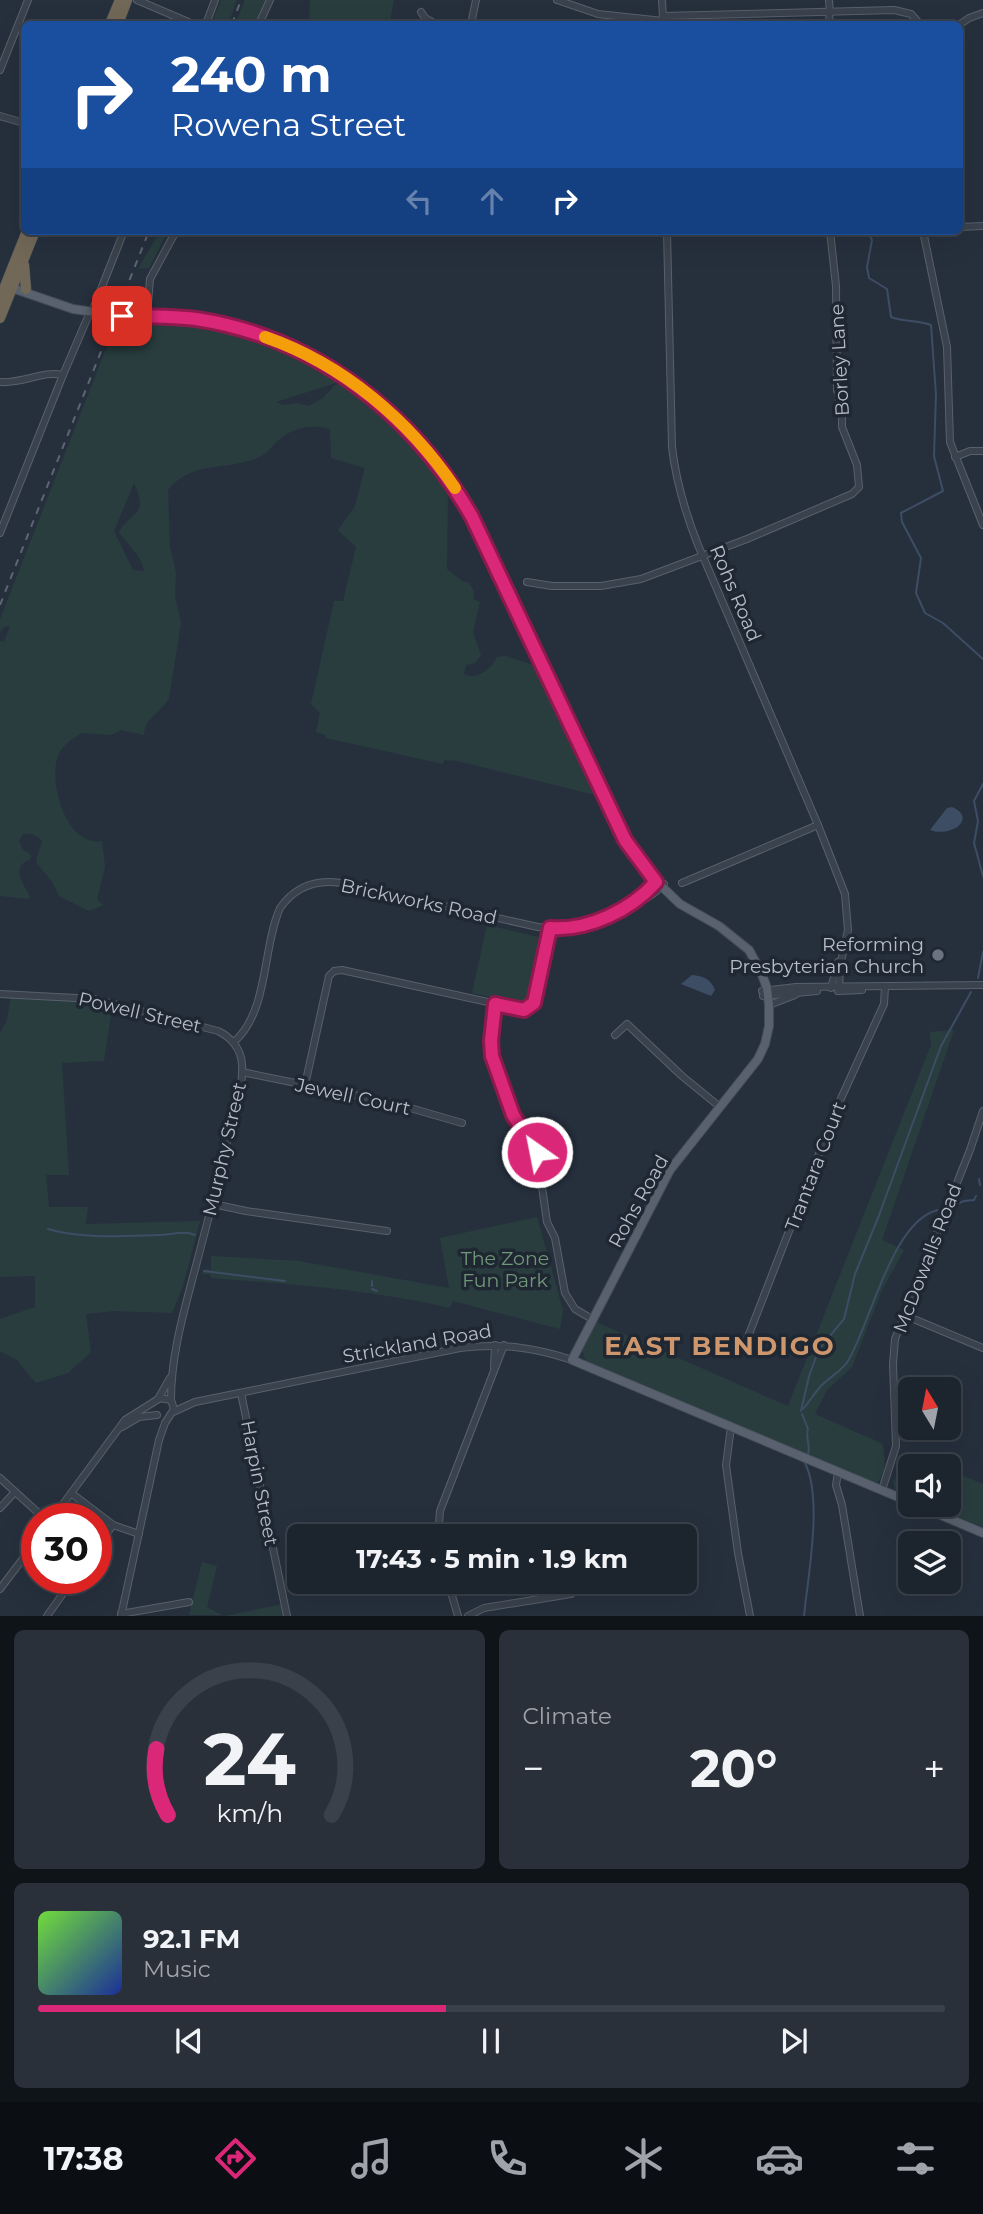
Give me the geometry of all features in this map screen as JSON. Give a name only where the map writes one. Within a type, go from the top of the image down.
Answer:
[{"type":"highway","points":[[113,21],[130,1]]},
{"type":"highway","points":[[120,21],[130,1]]},
{"type":"highway","points":[[0,299],[25,235]]},
{"type":"highway","points":[[0,318],[6,283],[26,254],[33,235]]},
{"type":"highway","points":[[26,254],[23,276],[26,289]]},
{"type":"main road","points":[[6,283],[90,312]]},
{"type":"main road","points":[[6,283],[57,305],[90,312],[214,323],[255,333],[318,360],[382,405],[410,432],[450,481],[478,528],[615,816],[639,855],[660,883],[731,934],[752,955],[765,993]]},
{"type":"main road","name":"Rohs Road","points":[[572,1360],[670,1170],[751,1069],[765,1044],[769,1026],[769,1005],[765,993]]},
{"type":"main road","name":"Rohs Road","points":[[751,1069],[763,1034],[765,993]]},
{"type":"main road","name":"Strickland Road","points":[[572,1360],[898,1497]]},
{"type":"main road","points":[[945,1517],[983,1533]]},
{"type":"street","points":[[0,70],[28,0]]},
{"type":"street","points":[[206,21],[215,0]]},
{"type":"street","points":[[260,21],[270,0]]},
{"type":"street","points":[[472,21],[476,0]]},
{"type":"street","points":[[557,0],[598,14],[663,21],[894,10],[911,14],[917,21]]},
{"type":"street","points":[[662,0],[663,21]]},
{"type":"street","points":[[829,0],[830,21]]},
{"type":"street","points":[[130,1],[185,21]]},
{"type":"street","points":[[421,12],[432,21]]},
{"type":"street","points":[[963,22],[983,13]]},
{"type":"street","points":[[0,109],[16,120]]},
{"type":"street","points":[[0,116],[21,122]]},
{"type":"street","points":[[963,227],[983,226]]},
{"type":"street","points":[[0,533],[122,235]]},
{"type":"street","points":[[147,316],[150,279],[174,235]]},
{"type":"street","name":"Rohs Road","points":[[667,235],[675,478],[682,506],[840,878],[847,902],[848,930],[839,969],[839,989]]},
{"type":"street","name":"Borley Lane","points":[[703,556],[852,495],[859,487],[857,465],[842,427],[842,409],[837,390],[836,273],[831,235]]},
{"type":"street","points":[[924,235],[947,347],[949,436],[983,525]]},
{"type":"street","points":[[0,383],[23,381],[48,373],[63,375]]},
{"type":"street","points":[[955,457],[983,451]]},
{"type":"street","points":[[527,582],[552,586],[615,584],[641,579],[703,556]]},
{"type":"street","points":[[682,883],[818,825]]},
{"type":"street","name":"Brickworks Road","points":[[233,1042],[252,1020],[277,915],[290,895],[313,883],[331,882],[550,928],[582,925],[624,908],[643,900],[660,883]]},
{"type":"street","points":[[305,1085],[329,976],[334,971],[342,970],[524,1010],[534,1003],[550,928]]},
{"type":"street","name":"Rohs Road","points":[[831,989],[834,972],[844,951]]},
{"type":"street","points":[[765,993],[983,985]]},
{"type":"street","name":"Trantara Court","points":[[744,1347],[838,1105],[884,1004],[885,987]]},
{"type":"street","points":[[765,993],[831,989]]},
{"type":"street","points":[[769,1005],[811,991]]},
{"type":"street","name":"Powell Street","points":[[0,994],[64,995],[105,1000],[209,1028],[223,1033],[233,1042]]},
{"type":"street","points":[[495,1004],[492,1056],[513,1115],[537,1152],[547,1222],[555,1238],[565,1293],[576,1309],[592,1319]]},
{"type":"street","points":[[615,1035],[627,1024],[682,1076],[720,1107]]},
{"type":"street","name":"Murphy Street","points":[[171,1400],[172,1373],[181,1321],[212,1204],[242,1072],[241,1056],[233,1042]]},
{"type":"street","name":"Jewell Court","points":[[242,1072],[393,1103],[462,1123]]},
{"type":"street","name":"McDowalls Road","points":[[882,1490],[896,1446],[893,1351],[895,1339],[973,1143],[983,1111]]},
{"type":"street","points":[[212,1204],[387,1231]]},
{"type":"street","points":[[904,1315],[983,1348]]},
{"type":"street","points":[[494,1369],[495,1345]]},
{"type":"street","points":[[439,1524],[440,1511],[504,1345]]},
{"type":"street","name":"Strickland Road","points":[[172,1414],[195,1402],[439,1352],[504,1345],[541,1350],[572,1360]]},
{"type":"street","name":"Murphy Street","points":[[158,1400],[172,1373]]},
{"type":"street","name":"Harpin Street","points":[[242,1392],[287,1615]]},
{"type":"street","points":[[64,1503],[131,1415],[165,1397],[171,1400],[174,1406],[159,1440]]},
{"type":"street","points":[[158,1400],[154,1408],[158,1415],[159,1440],[121,1615],[189,1602]]},
{"type":"street","name":"Strickland Road","points":[[171,1400],[195,1402]]},
{"type":"street","points":[[118,1430],[135,1418],[158,1415],[164,1417],[172,1414]]},
{"type":"street","points":[[731,1427],[726,1465],[750,1615]]},
{"type":"street","points":[[838,1472],[836,1485],[842,1505],[860,1615]]},
{"type":"street","points":[[0,1478],[27,1503]]},
{"type":"street","points":[[0,1508],[15,1492]]},
{"type":"street","points":[[71,1493],[113,1525],[139,1534]]},
{"type":"street","points":[[0,1589],[21,1561]]},
{"type":"street","points":[[47,1615],[62,1594]]},
{"type":"street","points":[[452,1594],[458,1615]]},
{"type":"street","points":[[468,1615],[489,1607],[571,1594]]},
{"type":"green space","points":[[221,0],[237,0],[229,21],[212,21]]},
{"type":"green space","points":[[245,0],[267,0],[257,21],[236,21]]},
{"type":"green space","points":[[310,0],[394,0],[390,21],[309,21]]},
{"type":"green space","points":[[158,235],[166,235],[149,268],[138,269]]},
{"type":"green space","points":[[212,323],[269,336],[345,380],[276,402],[283,405],[297,403],[309,406],[323,398],[335,385],[343,383],[405,436],[427,460],[448,490],[447,569],[469,583],[474,591],[473,599],[480,602],[473,632],[481,655],[475,663],[466,665],[464,674],[474,676],[483,673],[497,657],[506,656],[533,665],[597,791],[595,795],[457,761],[444,760],[443,764],[326,738],[326,735],[316,732],[320,713],[311,704],[334,601],[343,601],[356,547],[338,530],[355,506],[365,468],[331,458],[330,429],[300,428],[287,434],[263,455],[238,464],[189,474],[168,490],[170,547],[176,572],[175,596],[181,623],[169,698],[147,724],[144,735],[121,730],[111,735],[82,733],[62,748],[58,756],[58,796],[70,824],[89,840],[102,841],[105,867],[97,900],[104,905],[89,911],[59,896],[36,862],[42,841],[29,834],[23,834],[19,841],[31,858],[22,865],[19,874],[30,897],[0,896],[0,641],[4,642],[10,626],[4,627],[0,632],[0,619],[113,331],[117,331],[119,336],[125,336],[130,324]],"holes":[[[134,483],[139,508],[119,532],[137,555],[144,571],[133,570],[114,531]]]},
{"type":"green space","points":[[487,925],[543,938],[527,1005],[472,993]]},
{"type":"green space","points":[[11,994],[113,1002],[104,1061],[62,1063],[69,1175],[46,1175],[49,1207],[88,1207],[86,1224],[200,1221],[183,1286],[172,1313],[114,1311],[86,1314],[91,1352],[68,1373],[36,1383],[17,1360],[0,1351],[0,1319],[35,1307],[35,1276],[0,1277],[0,1033],[7,1021]]},
{"type":"green space","points":[[954,1030],[882,1240],[904,1250],[882,1290],[852,1367],[827,1390],[815,1414],[883,1444],[884,1465],[880,1480],[876,1483],[860,1479],[589,1364],[583,1349],[596,1322],[788,1406],[931,1045],[930,1032]]},
{"type":"green space","name":"The Zone Fun Park","points":[[537,1217],[563,1310],[560,1329],[453,1301],[450,1308],[361,1292],[211,1278],[210,1274],[201,1274],[205,1269],[211,1270],[211,1256],[299,1261],[449,1288],[440,1238]]},
{"type":"green space","points":[[961,1475],[983,1484],[983,1527],[958,1517],[961,1517]]},
{"type":"green space","points":[[898,1477],[898,1491],[895,1490],[893,1481]]},
{"type":"green space","points":[[202,1562],[217,1566],[207,1607],[222,1615],[189,1615]]},
{"type":"green space","points":[[282,1604],[284,1616],[225,1616]]},
{"type":"water","points":[[952,807],[962,816],[959,826],[946,831],[930,830],[947,808]]},
{"type":"water","points":[[692,975],[703,977],[711,983],[715,990],[711,996],[681,984]]},
{"type":"waterway","points":[[869,235],[872,240],[867,267],[869,278],[887,289],[891,317],[931,325],[936,395],[934,456],[943,491],[901,513],[902,522],[921,558],[916,593],[925,613],[943,623],[983,659]]},
{"type":"waterway","points":[[983,784],[974,801],[978,821],[974,843],[983,876]]},
{"type":"waterway","points":[[978,978],[983,952]]},
{"type":"waterway","points":[[801,1411],[819,1349],[844,1319],[855,1274],[941,1046],[971,992]]},
{"type":"waterway","points":[[979,1179],[980,1185]]},
{"type":"waterway","points":[[953,1206],[974,1200],[976,1196]]},
{"type":"waterway","points":[[803,1409],[820,1387],[848,1361],[884,1276],[908,1233],[922,1218],[938,1210]]},
{"type":"waterway","points":[[48,1229],[89,1236],[182,1233],[195,1235]]},
{"type":"waterway","points":[[204,1271],[285,1281]]},
{"type":"waterway","points":[[372,1281],[372,1286]]},
{"type":"waterway","points":[[372,1289],[377,1291]]},
{"type":"waterway","points":[[802,1414],[808,1429],[808,1454]]},
{"type":"waterway","points":[[804,1616],[814,1516],[810,1478],[805,1463]]},
{"type":"railway","points":[[233,21],[241,0]]},
{"type":"railway","points":[[0,605],[147,235]]},
{"type":"slow traffic","points":[[265,337],[318,360],[368,394],[423,446],[455,488]]},
{"type":"place","name":"Reforming Presbyterian Church","points":[[938,955]]},
{"type":"district","name":"EAST BENDIGO","points":[[720,1346]]},
{"type":"route","points":[[122,316],[197,319],[280,342],[318,360],[351,381],[382,405],[410,432],[450,481],[472,517],[625,840],[656,882],[642,897],[624,908],[582,925],[550,928],[534,1003],[524,1010],[495,1004],[492,1056],[513,1115],[537,1152]]}]
